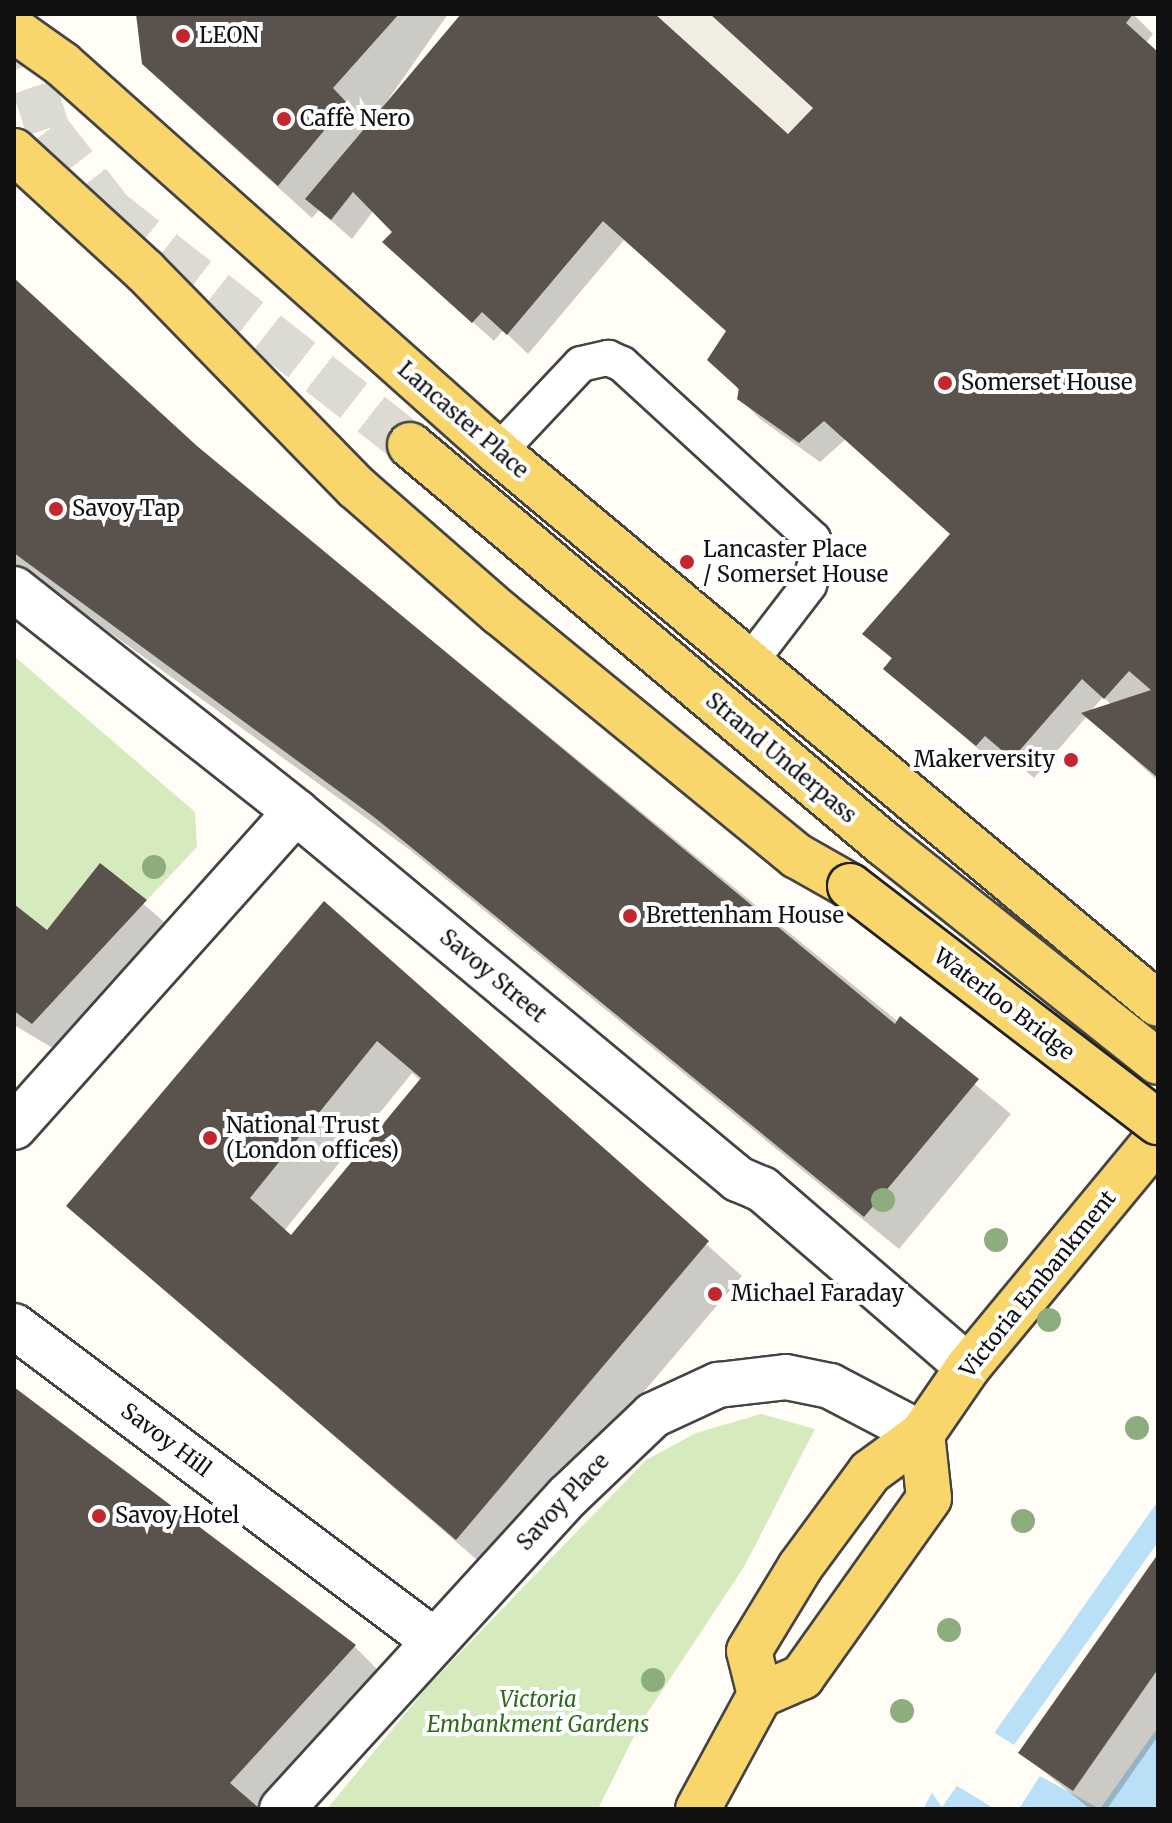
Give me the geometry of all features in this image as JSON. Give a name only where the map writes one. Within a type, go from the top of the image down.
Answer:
[{"type":"main road","name":"Lancaster Place","points":[[14,30],[62,64],[498,452],[750,662],[915,806],[1158,1004]]},
{"type":"main road","name":"Waterloo Bridge","points":[[14,151],[393,519],[797,856],[850,886],[1158,1122]]},
{"type":"main road","name":"Strand Underpass","points":[[410,445],[884,844],[1158,1062]]},
{"type":"main road","name":"Victoria Embankment","points":[[760,1695],[749,1651],[771,1612],[870,1472],[922,1434],[968,1367],[1158,1137]]},
{"type":"main road","points":[[698,1809],[760,1695],[802,1677],[929,1498],[922,1434]]},
{"type":"street","name":"Savoy Street","points":[[14,589],[296,812],[738,1179],[762,1189],[968,1367]]},
{"type":"street","points":[[14,1127],[296,812]]},
{"type":"street","name":"Savoy Hill","points":[[14,1326],[433,1640]]},
{"type":"street","name":"Savoy Place","points":[[282,1809],[433,1640],[617,1445],[683,1399],[763,1377],[805,1379],[922,1434]]},
{"type":"lane","points":[[498,452],[581,364],[608,358],[622,364],[813,539],[818,555],[809,585],[750,662]]},
{"type":"green space","points":[[14,656],[195,812],[197,847],[147,900],[100,864],[47,930],[14,904]]},
{"type":"green space","name":"Victoria Embankment Gardens","points":[[761,1414],[815,1429],[744,1567],[640,1724],[598,1809],[327,1809],[428,1686],[646,1460],[696,1433]]},
{"type":"shaded area","points":[[655,14],[710,14],[813,108],[788,134]]},
{"type":"water","points":[[1158,1501],[1158,1809],[923,1809],[932,1793],[942,1807]]},
{"type":"pier","points":[[1158,1542],[1158,1727],[1100,1809],[1040,1776],[1019,1809],[995,1809],[957,1786],[992,1731],[1014,1745]]},
{"type":"building","points":[[136,14],[399,14],[333,88],[347,103],[278,186],[142,64]]},
{"type":"building","name":"Somerset House","points":[[461,14],[655,14],[788,134],[813,108],[710,14],[1133,14],[1126,23],[1158,52],[1158,778],[1081,713],[1151,690],[1129,671],[1104,699],[1082,679],[1012,759],[985,736],[976,746],[883,669],[892,658],[862,634],[950,534],[824,421],[799,443],[737,399],[739,389],[707,360],[726,331],[603,221],[507,335],[482,312],[472,323],[382,242],[392,232],[353,192],[331,220],[305,199]]},
{"type":"building","name":"Brettenham House","points":[[14,278],[197,446],[895,1024],[900,1016],[979,1079],[864,1217],[374,817],[14,553]]},
{"type":"building","points":[[100,863],[147,900],[32,1024],[14,1011],[14,904],[47,930]]},
{"type":"building","points":[[324,901],[709,1241],[456,1540],[66,1206]],"holes":[[[377,1041],[421,1078],[291,1235],[250,1198]]]},
{"type":"building","name":"Savoy Hotel","points":[[14,1387],[356,1645],[230,1783],[260,1809],[14,1809]]},
{"type":"building","points":[[1158,1554],[1158,1669],[1073,1791],[1018,1753]]},
{"type":"tunnel","points":[[14,24],[48,130],[111,211],[410,445]]},
{"type":"place","name":"LEON","points":[[183,36]]},
{"type":"place","name":"Caffè Nero","points":[[284,119]]},
{"type":"place","name":"Somerset House","points":[[945,383]]},
{"type":"place","name":"Savoy Tap","points":[[56,509]]},
{"type":"place","name":"Lancaster Place / Somerset House","points":[[687,562]]},
{"type":"place","name":"Makerversity","points":[[1071,760]]},
{"type":"place","name":"Brettenham House","points":[[630,916]]},
{"type":"place","name":"National Trust (London offices)","points":[[210,1138]]},
{"type":"place","name":"Michael Faraday","points":[[715,1294]]},
{"type":"place","name":"Savoy Hotel","points":[[99,1516]]}]
